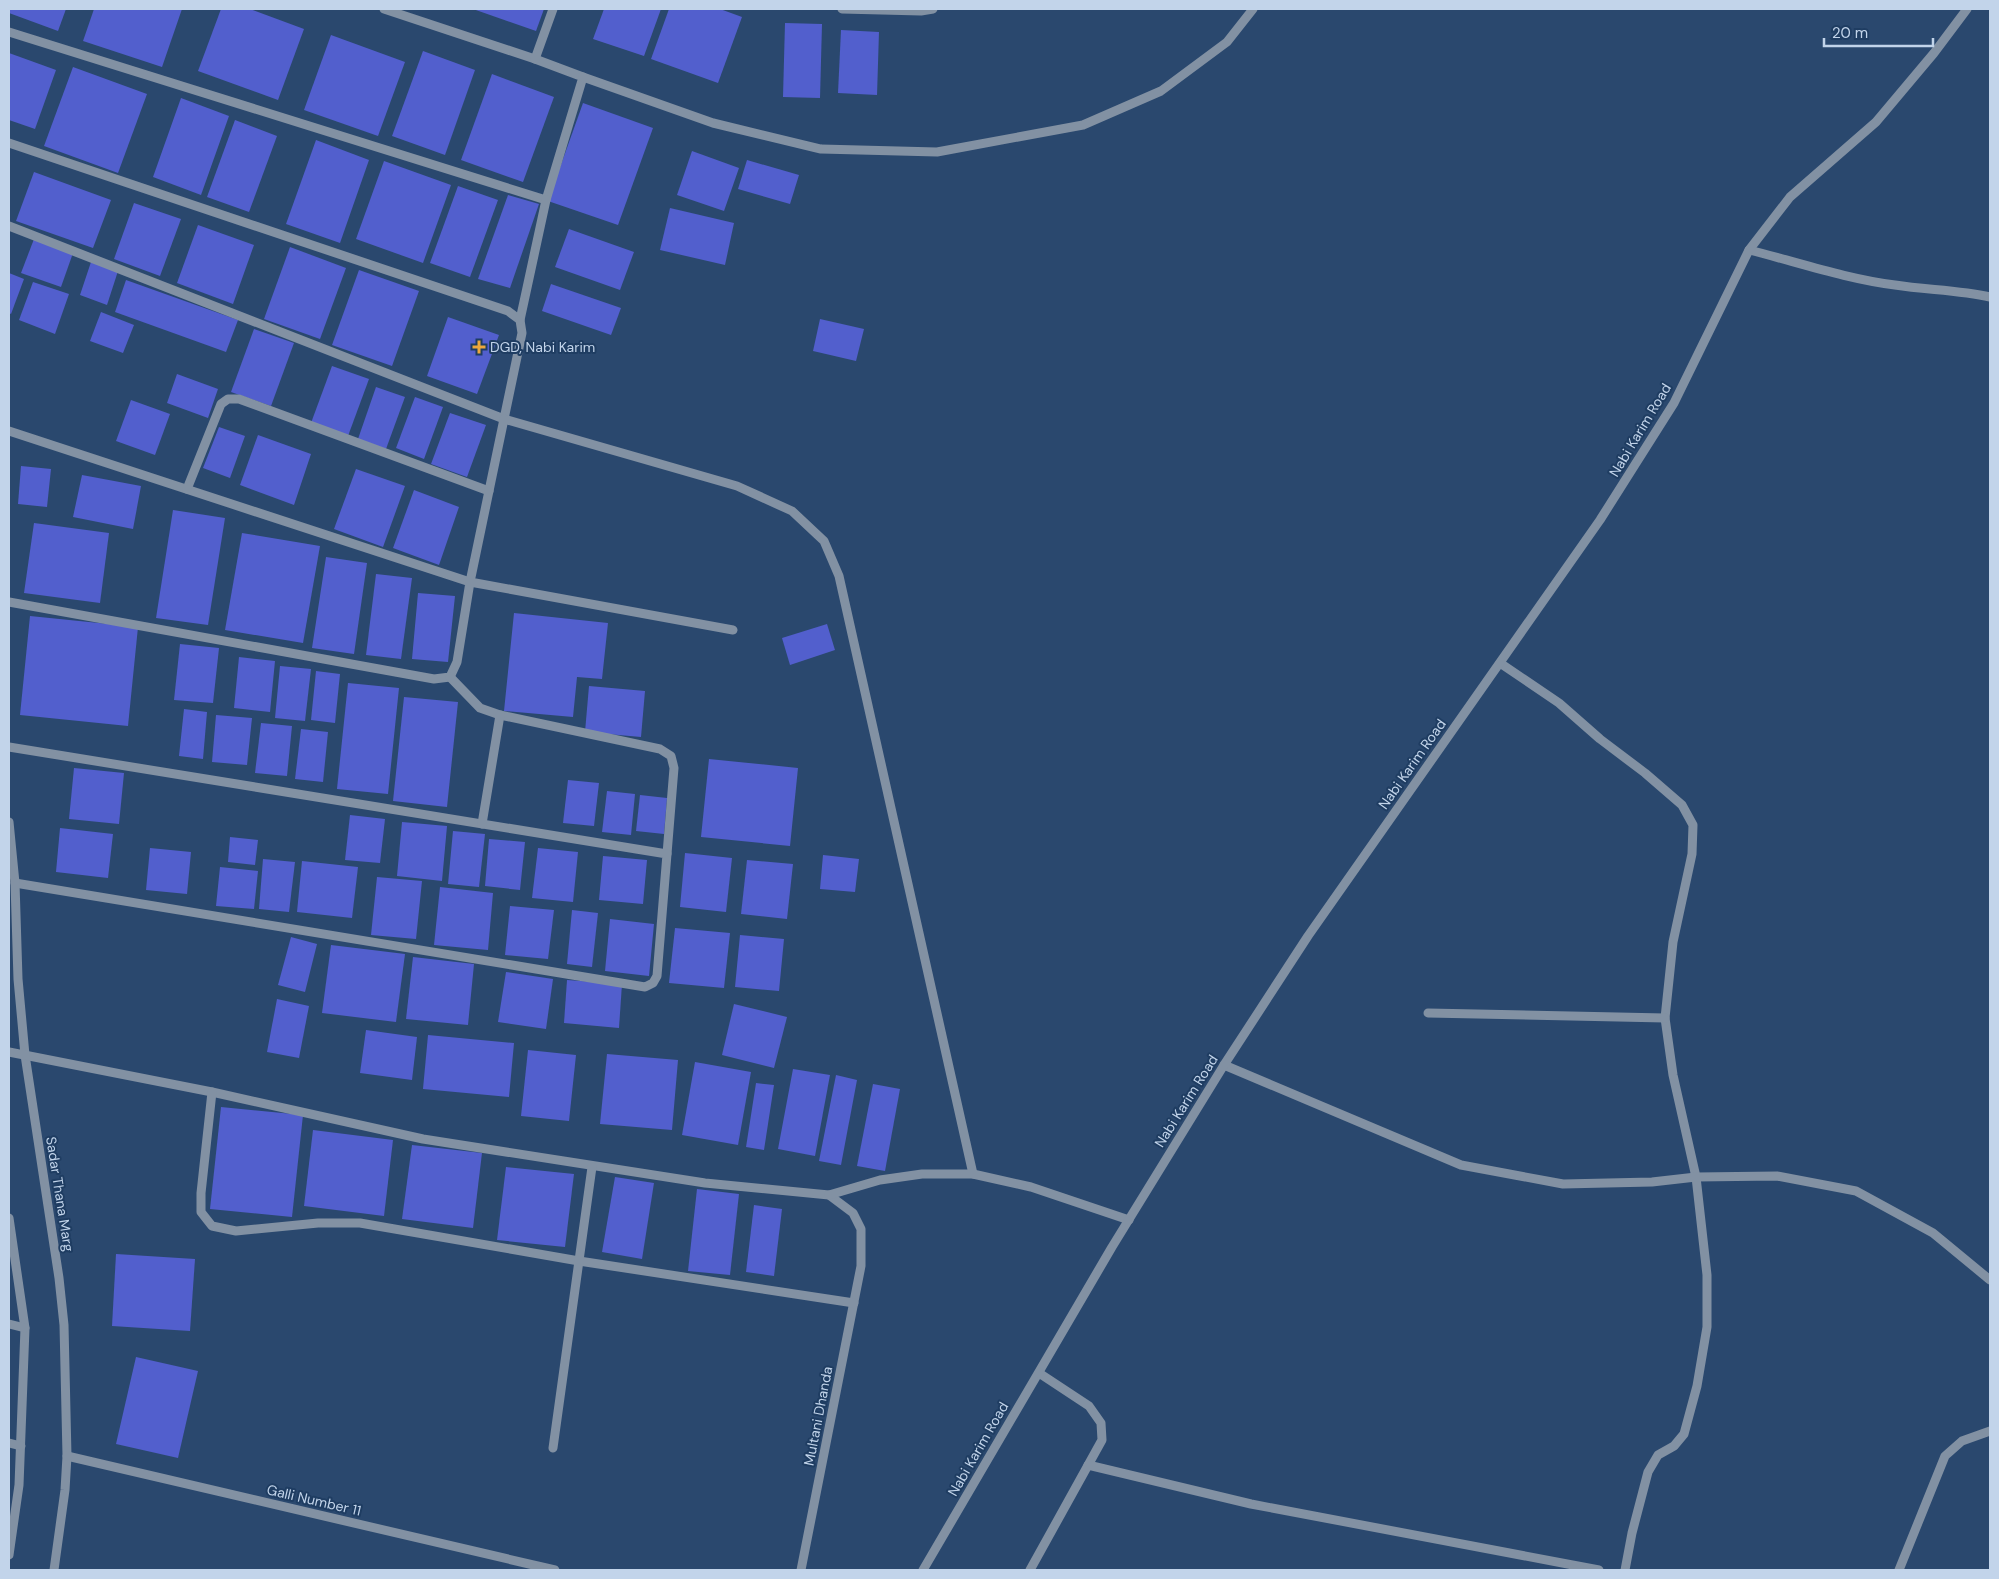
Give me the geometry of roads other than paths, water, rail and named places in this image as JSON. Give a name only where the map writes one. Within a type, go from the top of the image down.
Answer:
[{"type":"street","points":[[384,9],[535,59],[712,123],[821,149],[937,152],[1083,125],[1161,91],[1227,42],[1253,9]]},
{"type":"street","points":[[535,59],[553,9]]},
{"type":"street","points":[[842,9],[921,11],[933,9]]},
{"type":"street","name":"Nabi Karim Road","points":[[923,1570],[1129,1220],[1224,1065],[1308,936],[1600,520],[1674,403],[1749,250],[1790,196],[1876,122],[1934,53],[1967,9]]},
{"type":"street","points":[[9,32],[546,200]]},
{"type":"street","points":[[450,677],[457,662],[470,582],[522,333],[520,320],[546,200],[583,77]]},
{"type":"street","points":[[9,144],[508,311],[520,320]]},
{"type":"street","points":[[9,226],[504,419],[737,486],[792,511],[824,541],[839,576],[973,1174]]},
{"type":"street","points":[[1749,250],[1893,285],[1990,297]]},
{"type":"street","points":[[187,490],[221,404],[228,400],[239,400],[489,491]]},
{"type":"street","points":[[9,431],[470,582],[733,630]]},
{"type":"street","points":[[9,602],[434,678],[450,677],[480,708],[500,715],[660,749],[671,756],[674,768],[657,976],[653,983],[645,987],[15,883]]},
{"type":"street","points":[[1500,663],[1559,703],[1600,739],[1645,773],[1682,805],[1693,825],[1692,854],[1673,942],[1665,1018],[1673,1075],[1696,1177],[1707,1275],[1707,1327],[1700,1370],[1684,1434],[1674,1446],[1658,1455],[1648,1472],[1632,1533],[1625,1570]]},
{"type":"street","points":[[482,824],[500,715]]},
{"type":"street","points":[[9,748],[667,854]]},
{"type":"street","name":"Sadar Thana Marg","points":[[9,822],[15,883],[18,979],[25,1055],[59,1278],[64,1325],[67,1456],[65,1490],[54,1570]]},
{"type":"street","points":[[1428,1012],[1665,1018]]},
{"type":"street","points":[[9,1052],[212,1092],[423,1139],[705,1184],[829,1195],[880,1180],[922,1174],[973,1174],[1031,1187],[1129,1220]]},
{"type":"street","points":[[1224,1065],[1461,1165],[1563,1184],[1652,1182],[1696,1177],[1777,1176],[1856,1191],[1933,1233],[1990,1280]]},
{"type":"street","points":[[212,1092],[201,1192],[201,1212],[212,1226],[236,1231],[318,1223],[360,1223],[579,1261],[854,1303]]},
{"type":"street","points":[[553,1448],[592,1166]]},
{"type":"street","name":"Multani Dhanda","points":[[801,1570],[861,1266],[861,1229],[853,1213],[829,1195]]},
{"type":"street","points":[[9,1218],[25,1328],[19,1486],[9,1555]]},
{"type":"street","points":[[9,1324],[25,1328]]},
{"type":"street","points":[[1030,1570],[1102,1440],[1102,1423],[1089,1406],[1039,1373]]},
{"type":"street","points":[[1899,1570],[1946,1456],[1962,1441],[1990,1430]]},
{"type":"street","points":[[9,1443],[21,1446]]},
{"type":"street","name":"Galli Number 11","points":[[67,1456],[555,1570]]},
{"type":"street","points":[[1088,1465],[1251,1504],[1599,1570]]},
{"type":"place","name":"DGD, Nabi Karim","points":[[479,347]]}]
